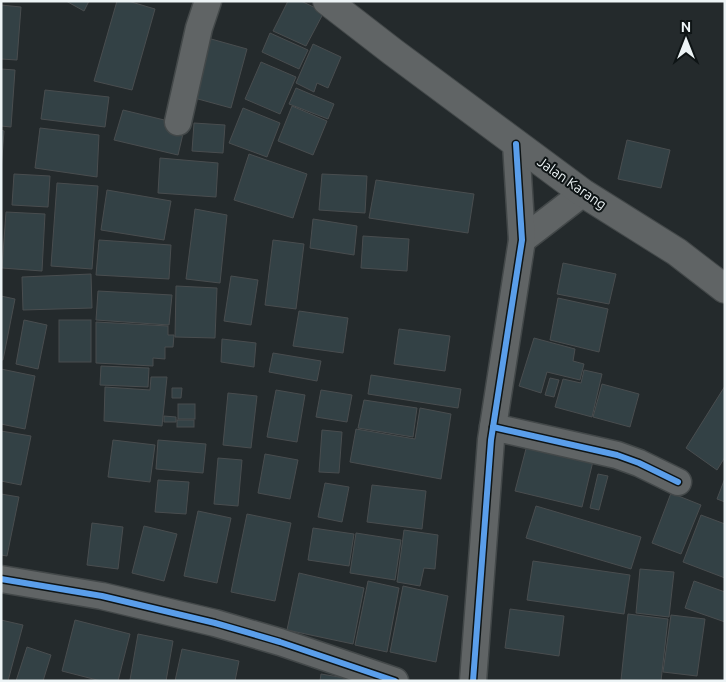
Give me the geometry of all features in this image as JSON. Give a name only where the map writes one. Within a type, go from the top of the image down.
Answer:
[{"type":"main road","name":"Jalan Karang","points":[[327,1],[583,193],[677,252],[725,289]]},
{"type":"street","points":[[178,122],[199,28],[208,1]]},
{"type":"street","points":[[473,681],[490,450],[522,240],[516,144]]},
{"type":"street","points":[[522,240],[583,193]]},
{"type":"street","points":[[493,427],[617,455],[639,462],[678,482]]},
{"type":"street","points":[[1,579],[102,596],[215,624],[280,642],[396,681]]},
{"type":"building","points":[[66,1],[89,1],[84,11]]},
{"type":"building","points":[[117,1],[128,1],[155,9],[132,90],[94,81]]},
{"type":"building","points":[[288,1],[301,1],[324,12],[306,46],[273,31]]},
{"type":"building","points":[[1,5],[21,7],[17,60],[1,59]]},
{"type":"building","points":[[270,33],[308,50],[299,69],[262,52]]},
{"type":"building","points":[[204,37],[247,49],[231,108],[187,96]]},
{"type":"building","points":[[313,44],[341,57],[328,88],[317,83],[314,92],[296,83]]},
{"type":"building","points":[[261,62],[296,77],[280,114],[245,99]]},
{"type":"building","points":[[1,69],[15,70],[11,127],[1,126]]},
{"type":"building","points":[[296,88],[334,104],[328,119],[289,104]]},
{"type":"building","points":[[45,90],[109,97],[105,127],[41,119]]},
{"type":"building","points":[[292,106],[327,121],[313,155],[278,141]]},
{"type":"building","points":[[243,108],[280,123],[267,157],[229,143]]},
{"type":"building","points":[[123,110],[185,125],[178,155],[114,140]]},
{"type":"building","points":[[194,123],[225,125],[223,153],[192,151]]},
{"type":"building","points":[[40,128],[99,135],[97,177],[35,168]]},
{"type":"building","points":[[1,130],[4,131],[1,171]]},
{"type":"building","points":[[627,140],[670,150],[661,188],[618,179]]},
{"type":"building","points":[[249,154],[307,174],[293,218],[234,200]]},
{"type":"building","points":[[160,158],[218,163],[216,197],[158,193]]},
{"type":"building","points":[[14,174],[50,176],[48,207],[12,205]]},
{"type":"building","points":[[322,174],[367,176],[365,213],[319,210]]},
{"type":"building","points":[[376,180],[474,194],[468,233],[369,218]]},
{"type":"building","points":[[57,183],[98,186],[92,269],[51,266]]},
{"type":"building","points":[[107,190],[171,201],[164,240],[101,230]]},
{"type":"building","points":[[195,209],[227,215],[220,283],[186,279]]},
{"type":"building","points":[[6,212],[45,214],[42,271],[2,268]]},
{"type":"building","points":[[313,219],[357,226],[354,255],[310,248]]},
{"type":"building","points":[[363,236],[409,239],[407,271],[361,268]]},
{"type":"building","points":[[99,240],[171,245],[169,279],[96,275]]},
{"type":"building","points":[[273,240],[304,244],[296,309],[265,305]]},
{"type":"building","points":[[563,263],[616,274],[609,304],[557,294]]},
{"type":"building","points":[[91,274],[92,308],[23,310],[22,277]]},
{"type":"building","points":[[231,276],[258,280],[251,325],[224,321]]},
{"type":"building","points":[[176,286],[217,288],[215,338],[175,337]]},
{"type":"building","points":[[98,291],[172,295],[169,325],[96,320]]},
{"type":"building","points":[[1,296],[15,299],[3,360],[1,360]]},
{"type":"building","points":[[558,298],[608,309],[599,352],[550,340]]},
{"type":"building","points":[[299,311],[348,318],[343,353],[293,346]]},
{"type":"building","points":[[24,320],[47,325],[38,369],[16,364]]},
{"type":"building","points":[[59,320],[91,320],[91,362],[59,362]]},
{"type":"building","points":[[96,322],[168,326],[168,335],[174,335],[173,347],[165,347],[165,359],[153,358],[153,366],[96,363]]},
{"type":"building","points":[[399,329],[450,336],[445,371],[394,364]]},
{"type":"building","points":[[534,338],[575,349],[573,361],[584,364],[580,380],[547,372],[541,393],[519,386]]},
{"type":"building","points":[[222,339],[256,343],[254,367],[221,362]]},
{"type":"building","points":[[273,353],[321,361],[317,381],[269,372]]},
{"type":"building","points":[[101,366],[149,368],[148,387],[100,385]]},
{"type":"building","points":[[1,369],[35,376],[25,429],[1,424]]},
{"type":"building","points":[[584,370],[602,374],[592,417],[555,407],[563,379],[581,383]]},
{"type":"building","points":[[371,375],[461,389],[458,408],[368,394]]},
{"type":"building","points":[[151,377],[167,377],[162,426],[104,421],[105,387],[150,390]]},
{"type":"building","points":[[550,378],[559,380],[554,397],[545,395]]},
{"type":"building","points":[[602,384],[639,394],[630,427],[593,417]]},
{"type":"building","points":[[725,386],[725,457],[717,470],[686,448]]},
{"type":"building","points":[[172,388],[182,388],[181,398],[172,398]]},
{"type":"building","points":[[276,390],[305,395],[297,442],[267,437]]},
{"type":"building","points":[[321,390],[352,395],[347,422],[316,417]]},
{"type":"building","points":[[228,393],[257,396],[251,448],[223,445]]},
{"type":"building","points":[[364,400],[417,408],[413,437],[358,428]]},
{"type":"building","points":[[178,404],[195,404],[195,419],[178,419]]},
{"type":"building","points":[[420,408],[451,414],[441,479],[350,462],[356,429],[415,439]]},
{"type":"building","points":[[164,416],[176,417],[176,422],[164,422]]},
{"type":"building","points":[[177,420],[194,420],[194,427],[177,427]]},
{"type":"building","points":[[322,430],[342,432],[339,473],[319,472]]},
{"type":"building","points":[[1,431],[31,436],[21,485],[1,481]]},
{"type":"building","points":[[113,440],[155,445],[150,482],[108,477]]},
{"type":"building","points":[[158,440],[206,444],[203,473],[156,469]]},
{"type":"building","points":[[528,441],[594,457],[582,507],[515,491]]},
{"type":"building","points":[[265,454],[298,460],[290,499],[258,493]]},
{"type":"building","points":[[218,458],[242,460],[238,506],[214,504]]},
{"type":"building","points":[[598,474],[608,476],[599,510],[590,508]]},
{"type":"building","points":[[725,478],[725,502],[717,499]]},
{"type":"building","points":[[158,480],[189,482],[186,514],[155,512]]},
{"type":"building","points":[[325,483],[349,487],[342,522],[318,517]]},
{"type":"building","points":[[372,485],[426,491],[422,529],[367,522]]},
{"type":"building","points":[[671,493],[701,505],[681,554],[652,543]]},
{"type":"building","points":[[1,494],[19,497],[7,556],[1,555]]},
{"type":"building","points":[[536,506],[641,537],[631,569],[526,538]]},
{"type":"building","points":[[198,511],[231,518],[217,583],[184,576]]},
{"type":"building","points":[[247,514],[291,523],[275,601],[231,592]]},
{"type":"building","points":[[701,515],[725,524],[725,578],[683,562]]},
{"type":"building","points":[[92,523],[123,527],[118,569],[87,565]]},
{"type":"building","points":[[144,526],[177,534],[164,581],[132,573]]},
{"type":"building","points":[[313,528],[354,534],[349,566],[308,560]]},
{"type":"building","points":[[404,530],[438,535],[435,569],[424,568],[420,586],[397,582]]},
{"type":"building","points":[[356,533],[401,540],[395,580],[350,573]]},
{"type":"building","points":[[533,561],[630,575],[624,614],[527,600]]},
{"type":"building","points":[[640,569],[674,572],[669,617],[636,613]]},
{"type":"building","points":[[299,573],[364,588],[353,644],[287,630]]},
{"type":"building","points":[[368,581],[399,588],[387,652],[355,645]]},
{"type":"building","points":[[694,581],[725,592],[725,622],[685,608]]},
{"type":"building","points":[[403,586],[448,596],[436,662],[390,652]]},
{"type":"building","points":[[510,609],[564,616],[559,656],[505,648]]},
{"type":"building","points":[[628,614],[668,619],[661,681],[621,680]]},
{"type":"building","points":[[671,615],[705,619],[697,676],[663,672]]},
{"type":"building","points":[[1,620],[23,625],[8,681],[1,681]]},
{"type":"building","points":[[75,620],[130,634],[118,681],[101,681],[62,671]]},
{"type":"building","points":[[138,634],[173,641],[166,681],[130,680]]},
{"type":"building","points":[[27,647],[51,655],[43,681],[16,681]]},
{"type":"building","points":[[182,649],[239,661],[235,681],[175,681]]},
{"type":"building","points":[[321,674],[351,679],[351,681],[320,681]]},
{"type":"cycle path","points":[[473,681],[491,440],[522,240],[516,144]]},
{"type":"cycle path","points":[[493,427],[617,455],[639,463],[678,482]]},
{"type":"cycle path","points":[[1,579],[102,596],[215,623],[280,642],[395,681]]}]
